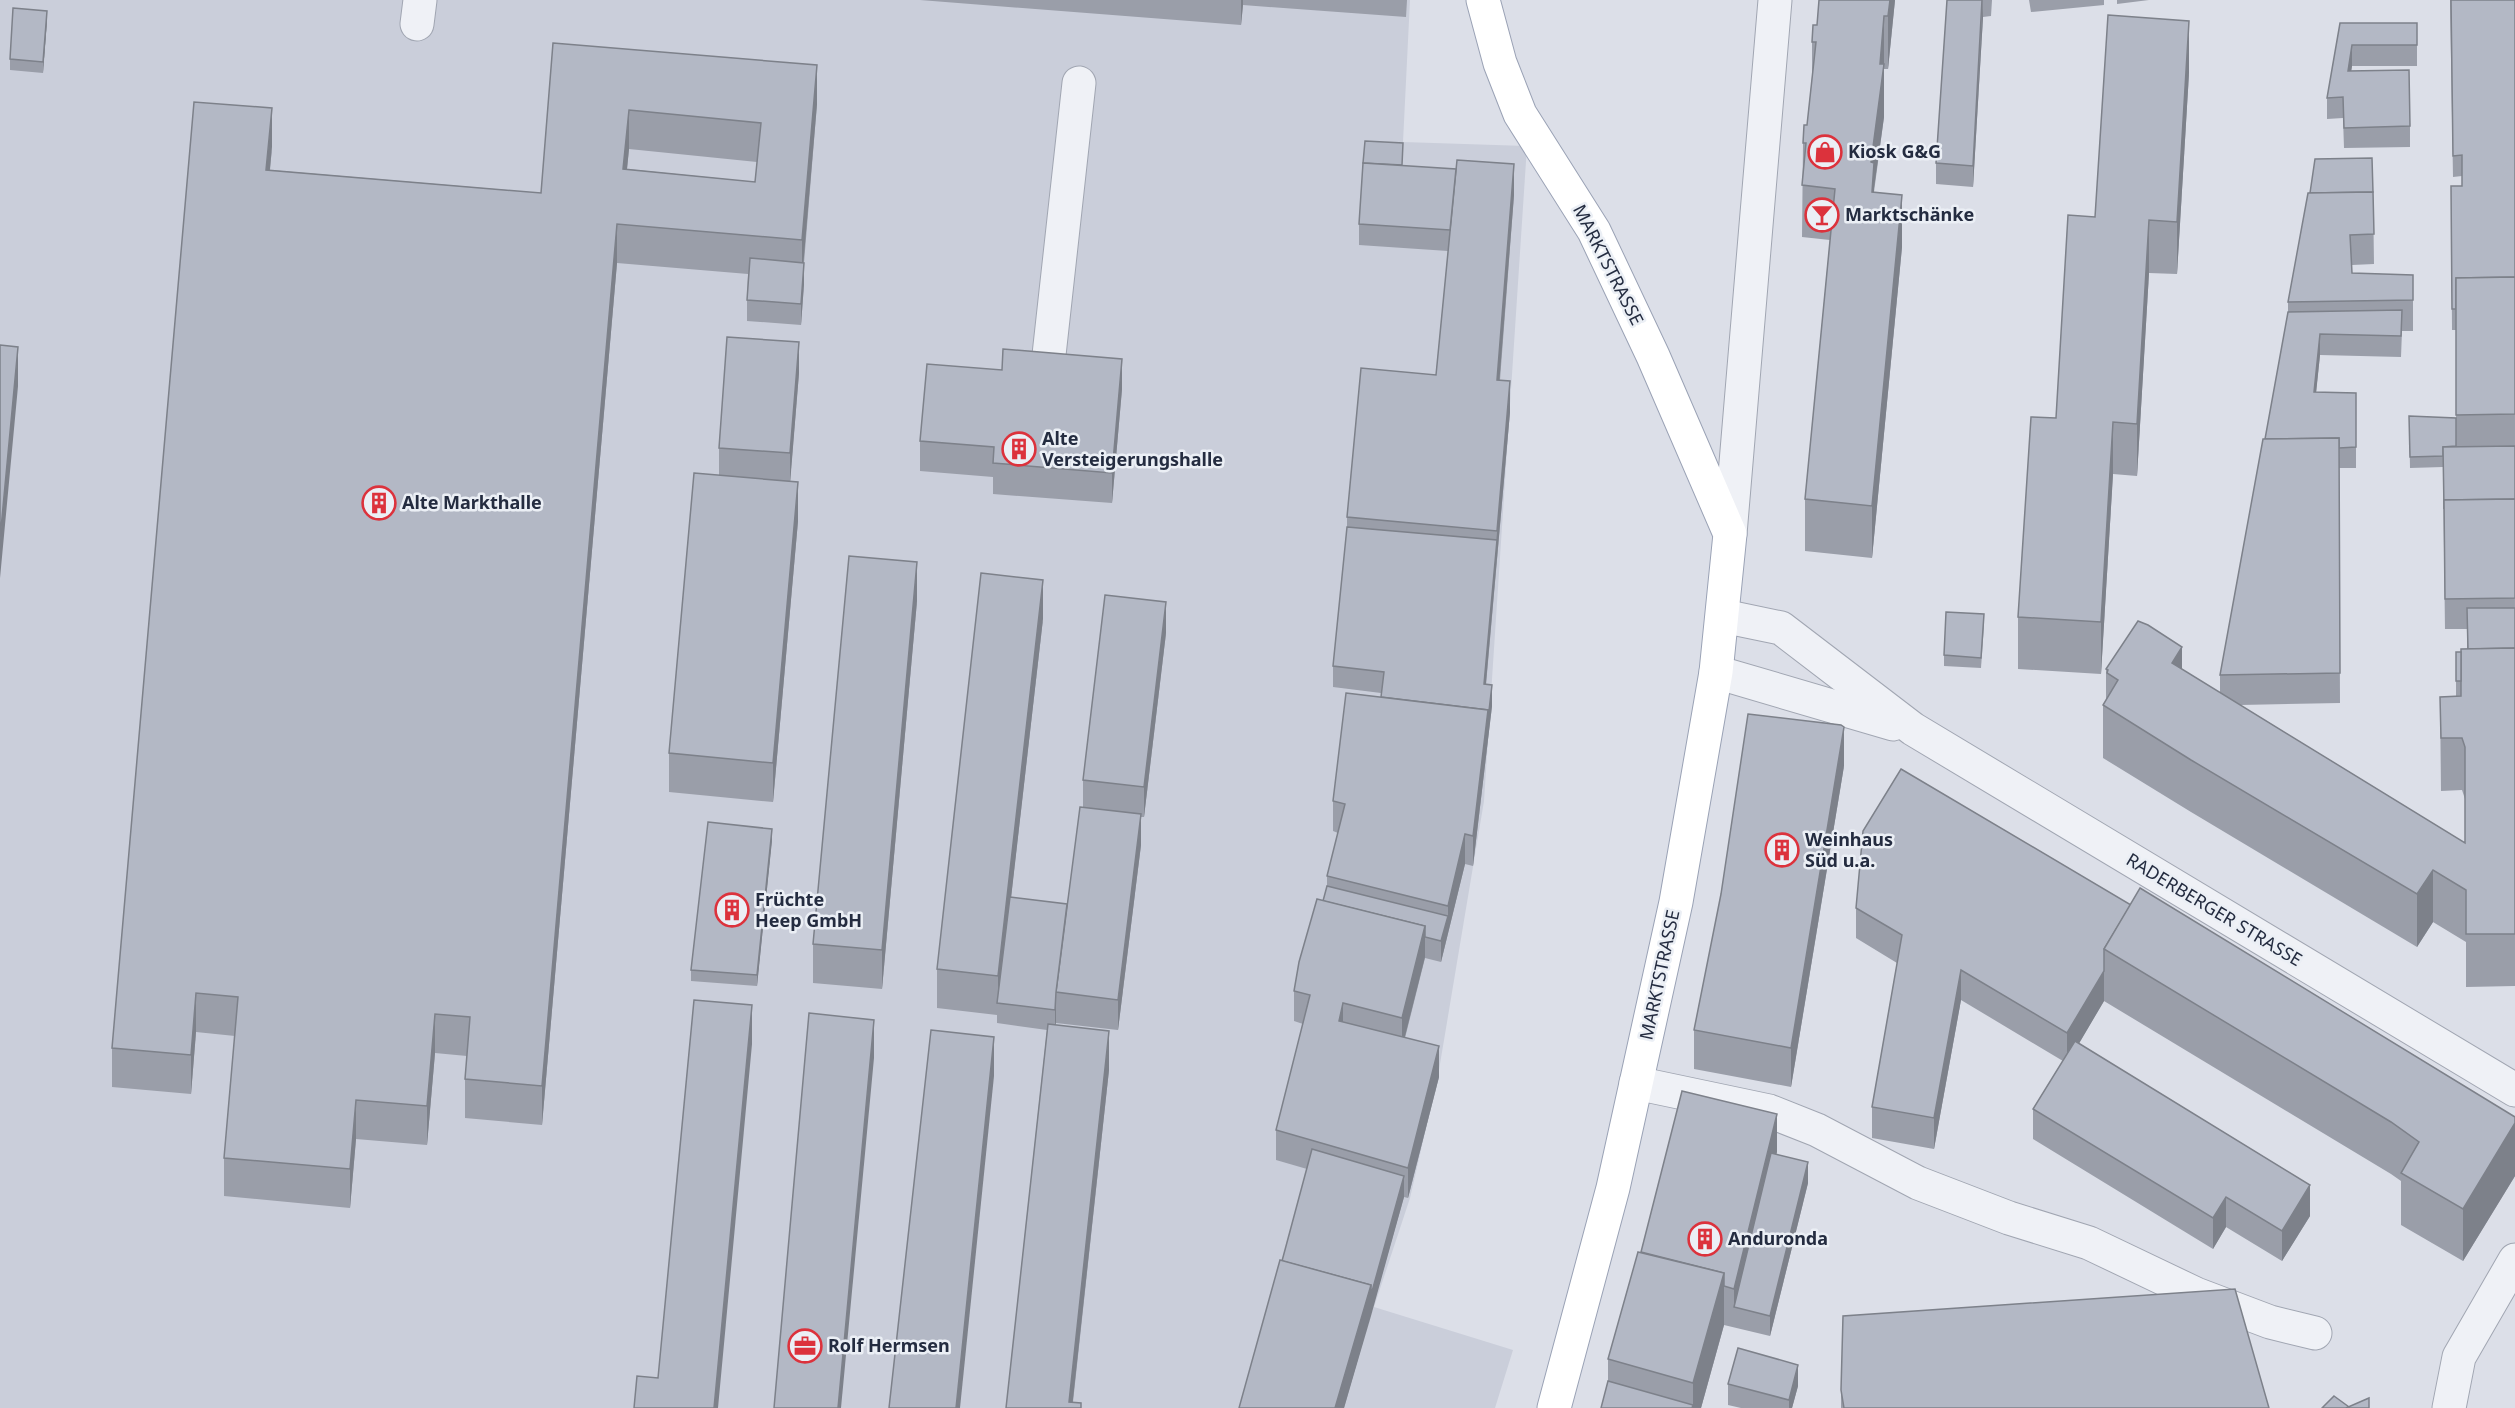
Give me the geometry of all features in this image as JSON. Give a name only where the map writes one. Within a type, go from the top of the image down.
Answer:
[{"type":"main road","name":"MARKTSTRASSE","points":[[1483,0],[1500,63],[1520,114],[1594,231],[1653,356],[1731,534],[1716,672],[1676,902],[1613,1188],[1554,1408]]},
{"type":"street","name":"MARKTSTRASSE","points":[[1731,534],[1774,0]]},
{"type":"street","points":[[1047,373],[1079,83]]},
{"type":"street","name":"RADERBERGER STRASSE","points":[[1723,616],[1781,628],[1913,729],[2515,1090]]},
{"type":"street","name":"RADERBERGER STRASSE","points":[[1716,672],[1913,729]]},
{"type":"street","points":[[1636,1083],[1769,1111],[1817,1130],[1918,1183],[2010,1218],[2089,1243],[2196,1294],[2270,1322],[2315,1333]]},
{"type":"street","points":[[2449,1408],[2459,1357],[2515,1260]]},
{"type":"shaded area","points":[[0,0],[1410,0],[1403,142],[1527,146],[1484,801],[1438,1076],[1410,1198],[1374,1307],[1513,1350],[1495,1408],[0,1408]]},
{"type":"building","points":[[1819,0],[1890,0],[1888,16],[1884,16],[1880,64],[1884,64],[1871,162],[1874,163],[1872,192],[1902,195],[1872,506],[1805,499],[1835,189],[1802,185],[1806,143],[1803,143],[1804,125],[1807,125],[1816,42],[1812,42],[1813,25],[1817,25]]},
{"type":"building","points":[[1947,0],[1982,0],[1973,166],[1936,163]]},
{"type":"building","points":[[2451,0],[2515,0],[2515,277],[2456,278],[2456,309],[2452,309],[2451,186],[2462,186],[2462,155],[2453,156]]},
{"type":"building","points":[[13,8],[47,11],[43,62],[10,59]]},
{"type":"building","points":[[2108,15],[2189,21],[2177,222],[2149,220],[2137,424],[2113,422],[2101,622],[2018,617],[2031,417],[2056,418],[2068,215],[2095,217]]},
{"type":"building","points":[[2340,23],[2417,23],[2417,45],[2352,45],[2348,71],[2409,70],[2410,126],[2344,128],[2343,97],[2327,98]]},
{"type":"building","name":"Alte Markthalle","points":[[553,43],[817,65],[802,240],[617,224],[542,1086],[465,1079],[470,1017],[435,1014],[427,1106],[356,1100],[350,1169],[224,1158],[238,997],[196,993],[191,1055],[112,1048],[194,102],[272,108],[266,170],[541,193]],"holes":[[[629,110],[761,123],[755,182],[623,169]]]},
{"type":"building","points":[[1365,141],[1403,143],[1402,165],[1363,163]]},
{"type":"building","points":[[2372,158],[2373,192],[2310,193],[2315,159]]},
{"type":"building","points":[[1457,160],[1514,164],[1497,380],[1510,381],[1497,531],[1347,517],[1361,368],[1436,375]]},
{"type":"building","points":[[1363,163],[1456,169],[1450,230],[1359,224]]},
{"type":"building","points":[[2373,192],[2374,234],[2350,235],[2352,273],[2413,275],[2413,300],[2288,302],[2308,193]]},
{"type":"building","points":[[750,258],[804,263],[801,304],[747,300]]},
{"type":"building","points":[[2515,277],[2515,414],[2456,415],[2456,278]]},
{"type":"building","points":[[2402,310],[2401,336],[2320,334],[2314,392],[2356,393],[2356,447],[2339,448],[2339,438],[2265,439],[2288,312]]},
{"type":"building","points":[[727,337],[799,342],[790,453],[719,448]]},
{"type":"building","points":[[0,345],[18,347],[0,539]]},
{"type":"building","name":"Alte Versteigerungshalle","points":[[1003,349],[1122,359],[1112,473],[993,463],[994,447],[920,441],[927,364],[1002,370]]},
{"type":"building","points":[[2409,416],[2456,418],[2456,446],[2443,447],[2443,456],[2410,457]]},
{"type":"building","points":[[2339,438],[2340,673],[2220,675],[2263,439]]},
{"type":"building","points":[[2515,446],[2515,499],[2444,500],[2444,509],[2443,447]]},
{"type":"building","points":[[694,473],[798,482],[773,763],[669,753]]},
{"type":"building","points":[[2515,499],[2515,598],[2445,599],[2444,500]]},
{"type":"building","points":[[1347,527],[1497,540],[1484,684],[1492,685],[1488,719],[1488,710],[1381,697],[1384,672],[1333,666]]},
{"type":"building","points":[[849,556],[917,562],[882,950],[813,944]]},
{"type":"building","points":[[981,573],[1043,580],[998,976],[937,969]]},
{"type":"building","points":[[1105,595],[1166,602],[1144,787],[1083,780]]},
{"type":"building","points":[[2467,608],[2515,608],[2515,648],[2468,649]]},
{"type":"building","points":[[1946,612],[1984,614],[1981,658],[1944,655]]},
{"type":"building","points":[[2138,621],[2182,647],[2172,663],[2465,843],[2465,747],[2462,738],[2441,738],[2440,697],[2461,696],[2461,649],[2515,648],[2515,934],[2466,934],[2466,890],[2433,870],[2417,894],[2103,705],[2118,680],[2107,673],[2106,669]]},
{"type":"building","points":[[2456,652],[2461,652],[2461,681],[2456,681]]},
{"type":"building","points":[[1346,693],[1488,710],[1473,836],[1465,834],[1448,906],[1327,876],[1345,804],[1333,801]]},
{"type":"building","name":"Weinhaus Süd u.a.","points":[[1748,714],[1844,727],[1791,1048],[1694,1030],[1721,894]]},
{"type":"building","points":[[1901,769],[2131,905],[2104,949],[2104,971],[2067,1033],[1961,970],[1934,1118],[1872,1107],[1902,935],[1856,908],[1863,831]]},
{"type":"building","points":[[1080,807],[1141,814],[1118,1000],[1056,992]]},
{"type":"building","name":"Früchte Heep GmbH","points":[[708,822],[772,829],[757,975],[691,970]]},
{"type":"building","points":[[1327,886],[1448,916],[1441,941],[1425,937],[1425,926],[1323,901]]},
{"type":"building","points":[[2140,888],[2515,1117],[2515,1123],[2463,1209],[2401,1173],[2419,1142],[2391,1122],[2104,949]]},
{"type":"building","points":[[1010,897],[1067,904],[1055,1010],[997,1003]]},
{"type":"building","points":[[1317,899],[1425,926],[1402,1018],[1343,1003],[1339,1021],[1439,1046],[1408,1168],[1276,1130],[1310,995],[1294,991],[1299,962]]},
{"type":"building","points":[[694,1000],[752,1005],[714,1408],[634,1408],[637,1376],[658,1378]]},
{"type":"building","points":[[809,1013],[874,1020],[838,1408],[774,1408]]},
{"type":"building","points":[[1048,1024],[1109,1031],[1069,1402],[1081,1403],[1081,1408],[1006,1408]]},
{"type":"building","points":[[931,1030],[994,1037],[956,1408],[889,1408]]},
{"type":"building","points":[[2075,1041],[2310,1185],[2282,1231],[2226,1197],[2213,1218],[2033,1109]]},
{"type":"building","name":"Anduronda","points":[[1682,1091],[1777,1114],[1734,1289],[1724,1286],[1724,1273],[1641,1252]]},
{"type":"building","points":[[1312,1149],[1404,1176],[1371,1295],[1371,1285],[1282,1261]]},
{"type":"building","points":[[1771,1153],[1808,1162],[1770,1316],[1734,1307]]},
{"type":"building","points":[[1638,1252],[1724,1273],[1693,1383],[1608,1359]]},
{"type":"building","points":[[1280,1260],[1371,1285],[1335,1408],[1239,1408]]},
{"type":"building","points":[[2235,1289],[2269,1408],[1844,1408],[1841,1390],[1843,1316]]},
{"type":"building","points":[[1738,1348],[1798,1365],[1789,1400],[1728,1384]]},
{"type":"building","points":[[1608,1381],[1693,1405],[1692,1408],[1601,1408]]},
{"type":"building","points":[[2334,1396],[2349,1407],[2322,1408]]},
{"type":"building","points":[[2369,1398],[2369,1408],[2346,1408]]},
{"type":"place","name":"Kiosk G&G","points":[[1825,152]]},
{"type":"place","name":"Marktschänke","points":[[1822,215]]},
{"type":"place","name":"Alte Versteigerungshalle","points":[[1019,449]]},
{"type":"place","name":"Alte Markthalle","points":[[379,503]]},
{"type":"place","name":"Weinhaus Süd u.a.","points":[[1782,850]]},
{"type":"place","name":"Früchte Heep GmbH","points":[[732,910]]},
{"type":"place","name":"Anduronda","points":[[1705,1239]]},
{"type":"place","name":"Rolf Hermsen","points":[[805,1346]]}]
